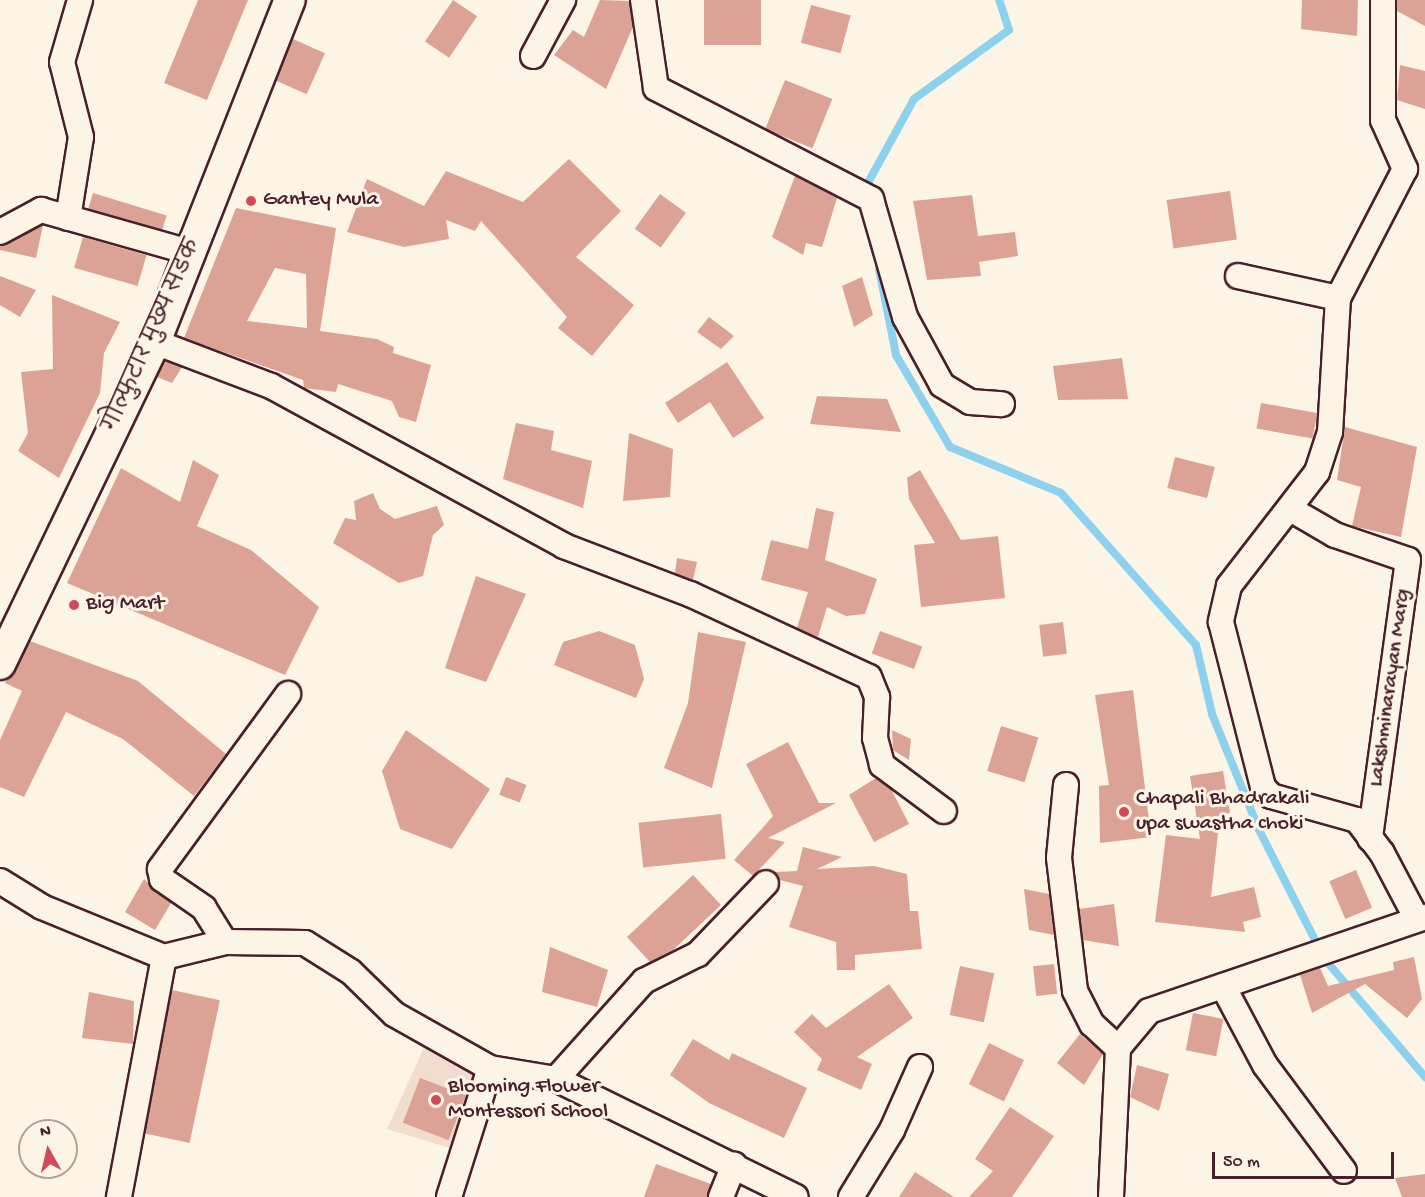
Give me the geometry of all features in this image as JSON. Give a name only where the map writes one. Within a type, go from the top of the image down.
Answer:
[{"type":"main road","name":"गोल्फुटार मुख्य सडक","points":[[0,664],[155,342],[193,253],[290,0]]},
{"type":"street","points":[[68,218],[81,137],[62,62],[80,0]]},
{"type":"street","points":[[532,56],[563,0]]},
{"type":"street","points":[[643,0],[656,87],[871,199],[905,317],[942,385],[970,402],[1002,404]]},
{"type":"street","points":[[1110,1197],[1118,1048],[1149,1011],[1421,918],[1357,820],[1271,796],[1263,787],[1221,622],[1229,586],[1292,510],[1317,472],[1330,432],[1338,298],[1405,169],[1383,120],[1383,0]]},
{"type":"street","points":[[0,232],[41,210],[193,253]]},
{"type":"street","points":[[1238,276],[1338,298]]},
{"type":"street","points":[[155,342],[271,386],[564,546],[690,594],[868,677],[878,697],[875,738],[882,765],[944,811]]},
{"type":"street","name":"Lakshminarayan Marg","points":[[1292,510],[1335,535],[1408,560],[1370,838]]},
{"type":"street","points":[[225,942],[204,908],[162,879],[160,869],[288,694]]},
{"type":"street","points":[[1066,785],[1059,858],[1075,991],[1092,1024],[1118,1048]]},
{"type":"street","points":[[0,881],[42,907],[164,957],[225,942],[305,943],[351,972],[394,1014],[490,1068],[556,1079],[734,1164],[796,1197]]},
{"type":"street","points":[[556,1079],[644,981],[698,954],[766,883]]},
{"type":"street","points":[[119,1197],[164,957]]},
{"type":"street","points":[[1223,986],[1265,1065],[1344,1170]]},
{"type":"street","points":[[851,1197],[892,1130],[921,1067]]},
{"type":"street","points":[[449,1197],[490,1068]]},
{"type":"street","points":[[721,1197],[734,1164]]},
{"type":"shaded area","name":"Blooming Flower Montessori School","points":[[428,1039],[480,1070],[456,1150],[387,1129]]},
{"type":"building","points":[[198,0],[248,0],[207,100],[164,83]]},
{"type":"building","points":[[453,0],[477,16],[449,58],[425,41]]},
{"type":"building","points":[[600,0],[629,1],[633,27],[606,89],[554,55],[573,30],[584,37]]},
{"type":"building","points":[[704,0],[761,0],[761,45],[704,45]]},
{"type":"building","points":[[1302,0],[1358,0],[1357,36],[1301,29]]},
{"type":"building","points":[[1397,0],[1425,0],[1425,26],[1397,11]]},
{"type":"building","points":[[811,5],[851,16],[841,53],[801,43]]},
{"type":"building","points":[[293,39],[325,53],[307,94],[275,80]]},
{"type":"building","points":[[1400,65],[1425,71],[1425,109],[1397,100]]},
{"type":"building","points":[[785,80],[832,99],[812,148],[765,129]]},
{"type":"building","points":[[569,159],[621,211],[576,257],[634,305],[592,356],[558,328],[567,317],[481,221],[475,231],[446,220],[449,239],[404,247],[347,232],[367,179],[424,206],[446,171],[523,202]]},
{"type":"building","points":[[795,176],[837,198],[822,247],[806,243],[803,255],[772,237]]},
{"type":"building","points":[[1230,191],[1237,240],[1173,248],[1167,200]]},
{"type":"building","points":[[93,193],[167,216],[162,232],[88,209]]},
{"type":"building","points":[[660,194],[686,213],[661,248],[635,229]]},
{"type":"building","points":[[972,195],[978,236],[1015,232],[1018,256],[979,262],[981,276],[927,280],[913,201]]},
{"type":"building","points":[[236,208],[336,228],[320,331],[377,339],[394,347],[393,353],[431,365],[416,422],[399,417],[392,401],[338,384],[336,392],[304,388],[303,380],[184,338]],"holes":[[[275,268],[306,274],[307,328],[247,321]]]},
{"type":"building","points":[[43,225],[36,258],[0,250],[0,246]]},
{"type":"building","points":[[83,237],[146,255],[138,286],[74,268]]},
{"type":"building","points":[[0,276],[36,290],[20,317],[0,305]]},
{"type":"building","points":[[862,277],[873,315],[854,327],[842,286]]},
{"type":"building","points":[[52,295],[120,322],[104,353],[100,393],[59,478],[18,451],[28,433],[21,372],[53,369]]},
{"type":"building","points":[[709,317],[734,336],[721,349],[697,332]]},
{"type":"building","points":[[1122,358],[1128,399],[1058,400],[1053,366]]},
{"type":"building","points":[[165,361],[182,367],[172,383],[157,377]]},
{"type":"building","points":[[727,362],[764,418],[733,438],[710,402],[678,423],[665,403]]},
{"type":"building","points":[[817,396],[887,399],[901,432],[810,424]]},
{"type":"building","points":[[1261,403],[1317,413],[1313,439],[1256,429]]},
{"type":"building","points":[[516,423],[554,431],[551,450],[592,461],[583,508],[503,479]]},
{"type":"building","points":[[1345,427],[1417,447],[1401,537],[1352,526],[1361,487],[1337,480]]},
{"type":"building","points":[[629,433],[673,449],[670,497],[623,501]]},
{"type":"building","points":[[1175,457],[1215,467],[1207,498],[1167,488]]},
{"type":"building","points":[[193,460],[219,475],[197,526],[251,550],[319,607],[285,675],[67,583],[121,468],[180,502]]},
{"type":"building","points":[[920,470],[961,540],[998,536],[1005,598],[921,607],[914,545],[935,543],[909,499],[907,478]]},
{"type":"building","points":[[373,493],[380,509],[395,519],[437,506],[444,525],[433,535],[423,576],[399,583],[333,543],[345,518],[356,520],[354,501]]},
{"type":"building","points":[[816,508],[834,512],[825,560],[877,579],[865,614],[846,616],[827,607],[818,637],[797,628],[808,592],[761,580],[771,540],[808,549]]},
{"type":"building","points":[[677,558],[697,562],[693,580],[675,573]]},
{"type":"building","points":[[476,576],[526,594],[486,682],[445,668]]},
{"type":"building","points":[[1063,622],[1067,654],[1043,657],[1039,625]]},
{"type":"building","points":[[599,631],[635,645],[644,679],[636,698],[554,665],[563,642]]},
{"type":"building","points":[[880,631],[922,646],[914,669],[872,654]]},
{"type":"building","points":[[698,632],[746,642],[712,788],[664,768],[688,703]]},
{"type":"building","points":[[30,641],[138,681],[226,754],[194,796],[123,739],[66,712],[24,797],[0,787],[0,740],[22,691],[5,683]]},
{"type":"building","points":[[1133,690],[1151,837],[1100,843],[1099,786],[1109,785],[1095,695]]},
{"type":"building","points":[[1001,726],[1038,737],[1025,782],[987,771]]},
{"type":"building","points":[[406,730],[490,789],[452,849],[400,829],[382,771]]},
{"type":"building","points":[[892,730],[911,739],[909,760],[893,750]]},
{"type":"building","points":[[788,742],[819,803],[836,803],[768,838],[785,842],[753,876],[734,860],[773,816],[746,764]]},
{"type":"building","points":[[1223,771],[1230,813],[1220,815],[1211,897],[1254,887],[1261,917],[1243,922],[1245,932],[1155,922],[1166,835],[1200,839],[1190,776]]},
{"type":"building","points":[[506,777],[527,785],[520,803],[499,795]]},
{"type":"building","points":[[876,778],[891,789],[909,824],[874,842],[849,795]]},
{"type":"building","points":[[721,814],[726,859],[643,867],[638,823]]},
{"type":"building","points":[[803,847],[842,857],[817,869],[874,866],[907,874],[910,911],[918,911],[922,949],[855,955],[855,970],[837,970],[836,942],[789,927],[803,886],[780,880],[775,872],[797,871]]},
{"type":"building","points":[[1356,870],[1372,908],[1345,919],[1329,881]]},
{"type":"building","points":[[693,875],[721,905],[673,950],[650,962],[627,937]]},
{"type":"building","points":[[144,879],[171,903],[155,930],[125,912]]},
{"type":"building","points":[[1024,889],[1049,894],[1054,935],[1029,930]]},
{"type":"building","points":[[1114,904],[1119,946],[1083,940],[1079,909]]},
{"type":"building","points":[[550,947],[608,970],[597,1007],[542,992]]},
{"type":"building","points":[[1414,957],[1422,999],[1407,1018],[1365,984],[1312,1013],[1300,975],[1320,968],[1328,986],[1394,970],[1393,962]]},
{"type":"building","points":[[1054,964],[1057,994],[1036,996],[1033,966]]},
{"type":"building","points":[[960,966],[994,973],[984,1022],[950,1015]]},
{"type":"building","points":[[889,984],[913,1018],[857,1057],[872,1064],[861,1090],[817,1070],[822,1059],[794,1032],[812,1014],[826,1028]]},
{"type":"building","points":[[172,990],[220,1000],[190,1143],[142,1133]]},
{"type":"building","points":[[89,992],[134,1001],[133,1044],[82,1038]]},
{"type":"building","points":[[1193,1013],[1223,1019],[1216,1056],[1186,1050]]},
{"type":"building","points":[[1080,1034],[1103,1054],[1084,1085],[1057,1063]]},
{"type":"building","points":[[693,1039],[729,1060],[732,1053],[807,1088],[784,1138],[709,1103],[670,1075]]},
{"type":"building","points":[[989,1043],[1024,1060],[1004,1101],[969,1084]]},
{"type":"building","points":[[1137,1065],[1169,1074],[1159,1111],[1130,1097]]},
{"type":"building","points":[[420,1078],[466,1096],[449,1140],[403,1123]]},
{"type":"building","points":[[1010,1107],[1054,1136],[1012,1197],[969,1197],[993,1171],[975,1159]]},
{"type":"building","points":[[656,1164],[711,1184],[707,1197],[644,1197]]},
{"type":"building","points":[[915,1172],[954,1197],[899,1197]]},
{"type":"building","points":[[1425,1174],[1425,1197],[1402,1197],[1395,1178]]},
{"type":"waterway","points":[[864,190],[914,99],[1009,30],[999,0]]},
{"type":"waterway","points":[[879,269],[896,355],[950,447],[1061,493],[1196,645],[1212,714],[1259,830],[1314,938]]},
{"type":"waterway","points":[[1328,963],[1425,1077]]},
{"type":"place","name":"Gantey Mula","points":[[251,201]]},
{"type":"place","name":"Big Mart","points":[[74,605]]},
{"type":"place","name":"Chapali Bhadrakali upa swastha choki","points":[[1124,812]]},
{"type":"place","name":"Blooming Flower Montessori School","points":[[436,1100]]}]
